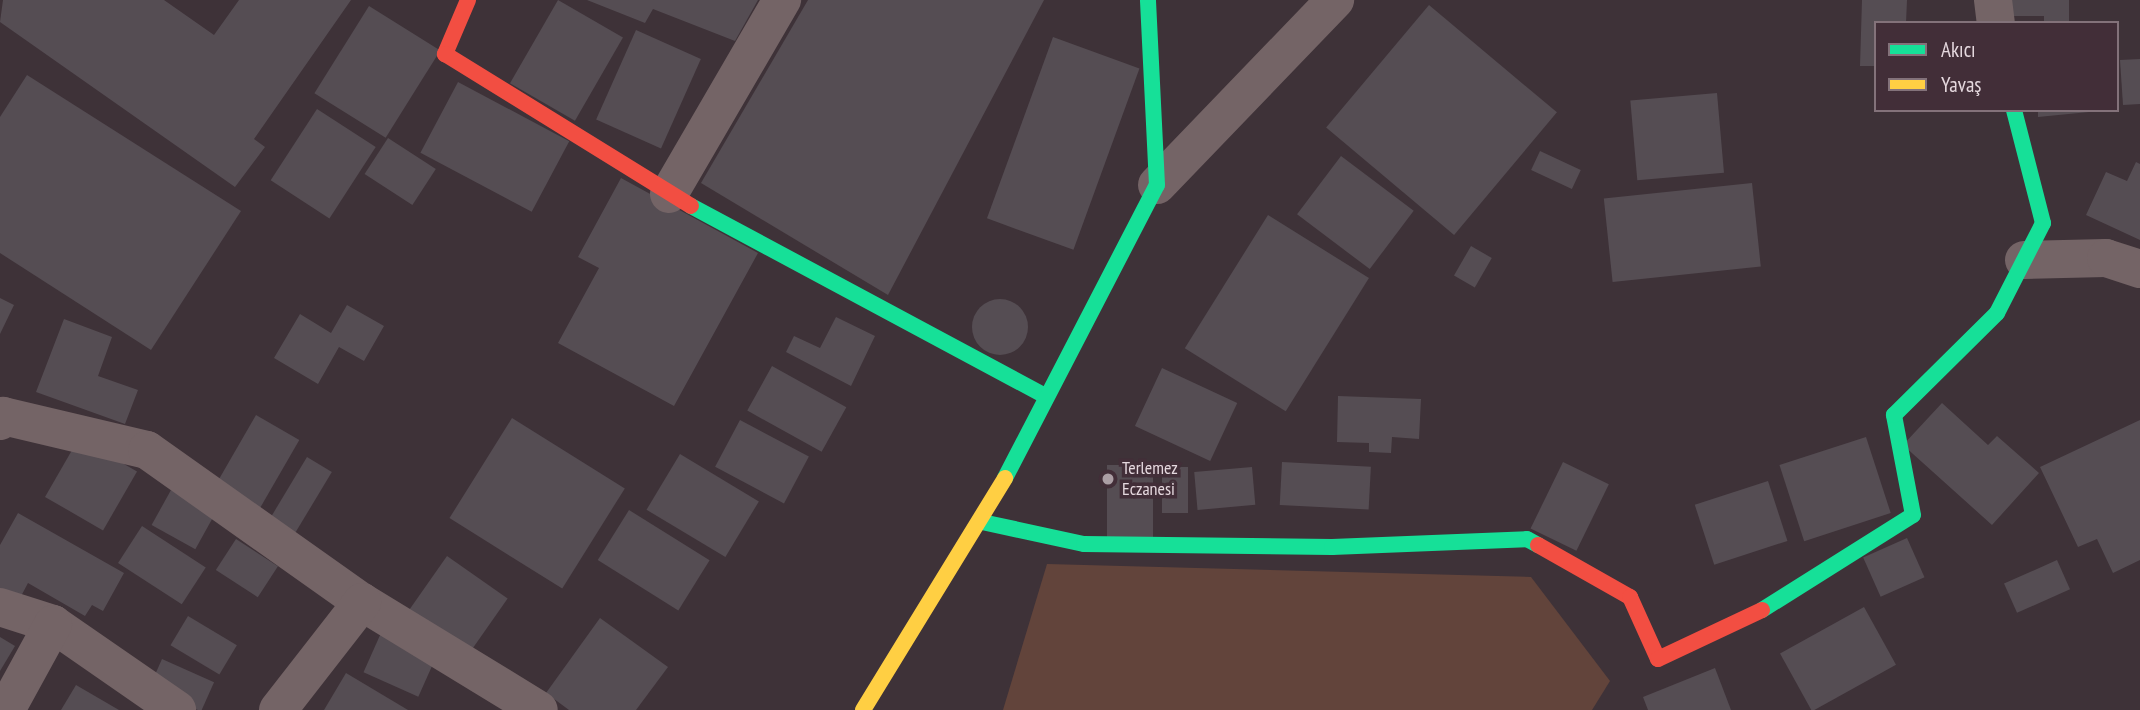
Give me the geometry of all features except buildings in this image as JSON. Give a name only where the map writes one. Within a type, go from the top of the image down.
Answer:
[{"type":"street","points":[[468,0],[445,54],[669,194],[1045,396]]},
{"type":"street","points":[[669,194],[782,0]]},
{"type":"street","points":[[1149,0],[1157,185]]},
{"type":"street","points":[[863,710],[982,522],[1045,396],[1157,185],[1335,0]]},
{"type":"street","points":[[1993,0],[1996,21]]},
{"type":"street","points":[[982,522],[1084,544],[1332,547],[1527,539],[1630,597],[1658,659],[1746,620],[1913,515],[1894,415],[1997,313],[2043,223],[2015,112]]},
{"type":"street","points":[[2024,260],[2106,258],[2140,269]]},
{"type":"street","points":[[1,417],[147,450],[362,602],[539,710]]},
{"type":"street","points":[[278,710],[362,602]]},
{"type":"street","points":[[0,607],[53,624],[177,710]]},
{"type":"street","points":[[6,710],[53,624]]},
{"type":"shaded area","points":[[1047,564],[1531,577],[1610,681],[1592,710],[1003,710]]},
{"type":"traffic: fast","points":[[1005,478],[1157,185],[1148,0]]},
{"type":"traffic: fast","points":[[1762,610],[1913,515],[1894,415],[1997,313],[2043,223],[2015,112]]},
{"type":"traffic: fast","points":[[691,206],[1045,396]]},
{"type":"traffic: fast","points":[[982,522],[1084,544],[1332,547],[1527,539],[1538,545]]},
{"type":"traffic: slow","points":[[863,710],[1005,478]]},
{"type":"traffic: jam","points":[[468,0],[445,54],[691,206]]},
{"type":"traffic: jam","points":[[1538,545],[1630,597],[1658,659],[1762,610]]},
{"type":"place","name":"Terlemez Eczanesi","points":[[1108,479]]}]
